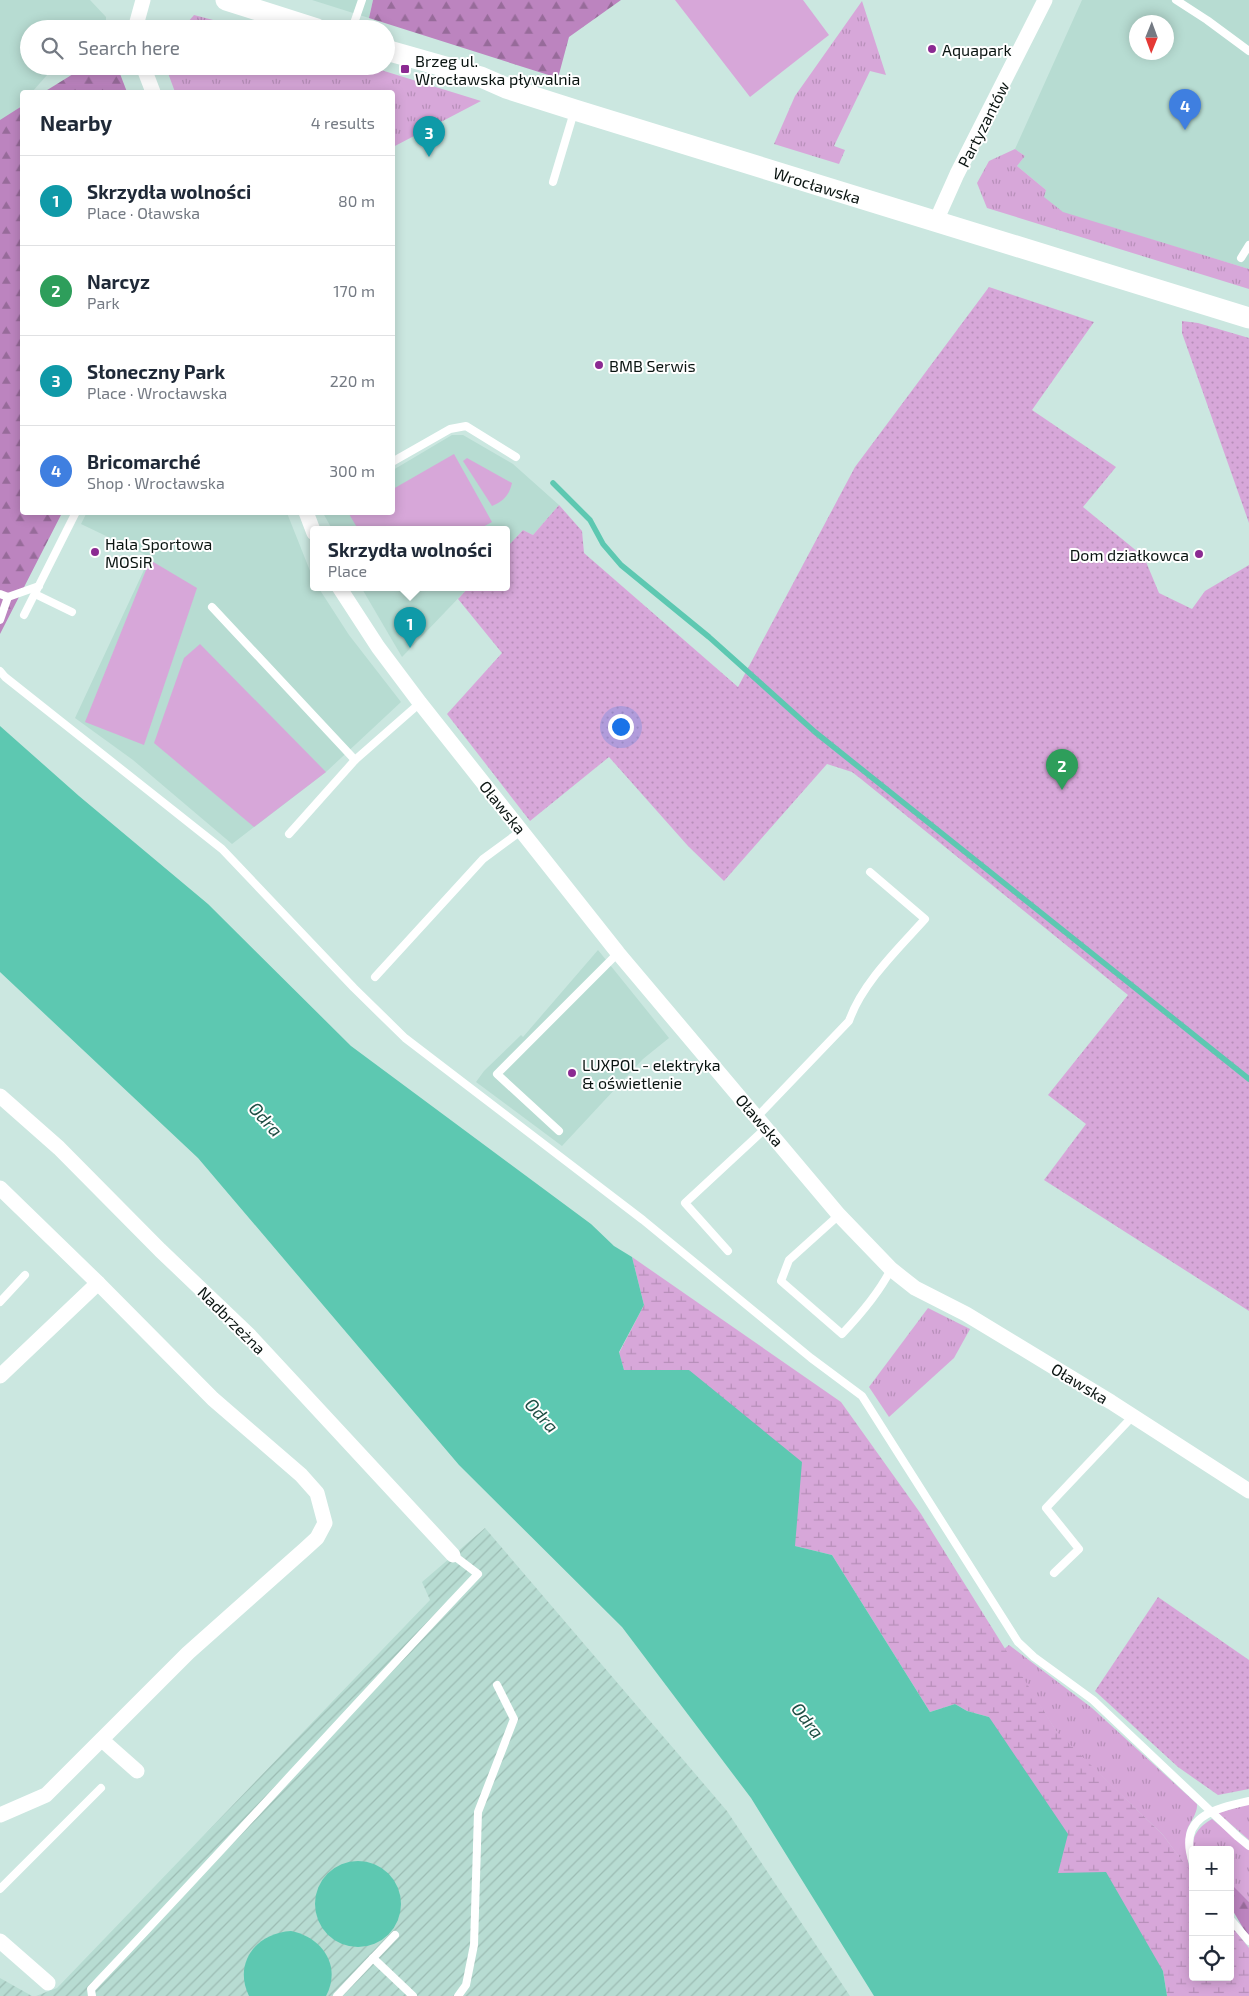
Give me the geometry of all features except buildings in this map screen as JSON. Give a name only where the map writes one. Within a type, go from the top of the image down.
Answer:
[{"type":"street","points":[[137,20],[143,0]]},
{"type":"street","points":[[226,0],[289,20]]},
{"type":"street","name":"Partyzantów","points":[[936,221],[957,174],[1045,0]]},
{"type":"street","name":"Wrocławska","points":[[395,53],[481,77],[506,88],[575,110],[1249,318]]},
{"type":"street","points":[[146,75],[152,90]]},
{"type":"street","name":"Oławska","points":[[342,591],[378,647],[420,703],[618,953],[840,1215],[891,1269],[915,1288],[966,1314],[1133,1416],[1249,1491]]},
{"type":"street","name":"Nadbrzeżna","points":[[0,1096],[59,1148],[160,1250],[250,1336],[402,1498],[452,1555]]},
{"type":"street","points":[[0,1188],[213,1399],[301,1476],[317,1493],[325,1523],[317,1538],[188,1653],[46,1795],[0,1815]]},
{"type":"street","points":[[0,1376],[98,1283]]},
{"type":"street","points":[[102,1740],[137,1771]]},
{"type":"street","points":[[0,1941],[48,1983]]},
{"type":"lane","points":[[355,20],[362,0]]},
{"type":"lane","points":[[1177,0],[1249,50]]},
{"type":"lane","points":[[554,182],[575,110]]},
{"type":"lane","points":[[1241,258],[1249,245]]},
{"type":"lane","points":[[395,460],[450,429],[466,426],[516,457]]},
{"type":"lane","points":[[24,615],[74,515]]},
{"type":"lane","points":[[0,594],[8,597],[39,586]]},
{"type":"lane","points":[[36,594],[72,612]]},
{"type":"lane","points":[[0,620],[8,597]]},
{"type":"lane","points":[[212,607],[355,760]]},
{"type":"lane","points":[[0,670],[5,677],[222,849],[404,1038],[644,1220],[811,1358],[862,1396],[1018,1642],[1034,1657],[1092,1700],[1249,1846]]},
{"type":"lane","points":[[289,834],[355,760],[420,703]]},
{"type":"lane","points":[[375,977],[483,859],[521,831]]},
{"type":"lane","points":[[728,1251],[685,1203],[762,1123],[849,1021],[855,1004],[892,956],[925,918],[870,872]]},
{"type":"lane","points":[[559,1131],[497,1074],[618,953]]},
{"type":"lane","points":[[840,1215],[790,1260],[781,1280],[842,1334],[858,1316],[891,1269]]},
{"type":"lane","points":[[0,1302],[25,1276]]},
{"type":"lane","points":[[1054,1573],[1079,1549],[1046,1508],[1133,1416]]},
{"type":"lane","points":[[92,1996],[91,1989],[478,1574],[452,1555]]},
{"type":"lane","points":[[458,1996],[466,1985],[474,1944],[478,1812],[514,1719],[497,1685]]},
{"type":"lane","points":[[0,1889],[102,1788]]},
{"type":"lane","points":[[1189,1846],[1188,1840],[1195,1824],[1211,1811],[1249,1801]]},
{"type":"lane","points":[[1234,1924],[1249,1941]]},
{"type":"lane","points":[[337,1996],[395,1935]]},
{"type":"lane","points":[[374,1958],[413,1996]]},
{"type":"shaded area","points":[[0,0],[90,0],[106,17],[106,20],[20,20],[20,75],[47,75],[34,90],[20,90],[20,106],[0,130]]},
{"type":"shaded area","points":[[312,0],[373,0],[369,18]]},
{"type":"shaded area","points":[[1082,0],[1249,0],[1249,269],[1063,213],[1043,197],[1046,190],[1017,166],[1025,156],[1015,149]]},
{"type":"shaded area","points":[[452,435],[463,435],[513,464],[559,505],[533,535],[523,530],[510,544],[510,526],[330,526],[324,515],[395,515],[395,469]]},
{"type":"shaded area","points":[[86,515],[288,515],[310,571],[310,591],[321,591],[349,635],[401,702],[326,772],[232,844],[133,760],[75,718],[150,557],[81,524]]},
{"type":"shaded area","points":[[363,591],[465,591],[402,657]]},
{"type":"shaded area","points":[[598,950],[669,1038],[643,1059],[562,1146],[476,1082],[484,1071],[521,1035],[523,1037]]},
{"type":"shaded area","points":[[485,1528],[727,1811],[850,1996],[36,1996],[57,1988],[430,1600],[422,1582]]},
{"type":"shaded area","points":[[0,1978],[32,1996],[0,1996]]},
{"type":"green space","points":[[373,0],[621,0],[569,37],[558,78],[395,26],[395,20],[375,20],[369,18]]},
{"type":"green space","points":[[675,0],[803,0],[829,35],[750,97]]},
{"type":"green space","points":[[862,1],[886,75],[870,71],[834,146],[845,150],[839,164],[774,144],[795,96]]},
{"type":"green space","points":[[194,15],[213,20],[190,20]]},
{"type":"green space","points":[[395,74],[481,101],[395,146],[395,90],[174,90],[169,75]]},
{"type":"green space","points":[[71,75],[120,75],[126,90],[47,90]]},
{"type":"green space","points":[[20,107],[20,515],[61,515],[0,634],[0,120]]},
{"type":"green space","points":[[1015,149],[1025,156],[1017,166],[1046,190],[1044,197],[1063,212],[1249,269],[1249,289],[987,208],[977,183],[989,161]]},
{"type":"green space","points":[[989,287],[1094,322],[1032,410],[1116,467],[1083,507],[1144,557],[1159,593],[1192,609],[1205,591],[1249,565],[1249,1311],[1044,1180],[1086,1124],[1048,1095],[1128,995],[852,772],[827,764],[724,881],[688,846],[609,757],[530,821],[447,714],[502,653],[458,599],[465,591],[510,591],[510,544],[523,530],[533,535],[559,505],[582,531],[584,553],[738,687],[855,467]]},
{"type":"green space","points":[[1182,321],[1198,323],[1249,338],[1249,523],[1182,333]]},
{"type":"green space","points":[[454,454],[492,522],[485,526],[356,526],[350,515],[395,515],[395,488]]},
{"type":"green space","points":[[467,458],[512,483],[507,495],[502,500],[492,506],[463,461]]},
{"type":"green space","points":[[150,560],[197,588],[144,745],[85,722]]},
{"type":"green space","points":[[200,644],[326,772],[254,827],[154,743],[184,658]]},
{"type":"green space","points":[[632,1257],[841,1402],[921,1514],[1057,1732],[1163,1835],[1189,1870],[1189,1981],[1234,1981],[1234,1929],[1249,1948],[1249,1996],[1167,1996],[1163,1971],[1058,1873],[989,1717],[967,1711],[955,1704],[930,1712],[832,1555],[795,1546],[689,1370],[624,1370],[619,1353],[644,1305]]},
{"type":"green space","points":[[928,1308],[970,1329],[954,1358],[889,1417],[869,1387]]},
{"type":"green space","points":[[1158,1597],[1249,1660],[1249,1789],[1218,1795],[1178,1767],[1095,1691]]},
{"type":"green space","points":[[1009,1645],[1092,1708],[1197,1804],[1194,1817],[1186,1835],[1189,1871],[1163,1835],[1058,1734],[1004,1649]]},
{"type":"green space","points":[[1249,1804],[1249,1840],[1218,1813]]},
{"type":"green space","points":[[1212,1819],[1249,1850],[1249,1902],[1234,1888],[1234,1846],[1193,1846],[1195,1836],[1204,1824]]},
{"type":"green space","points":[[1234,1887],[1249,1902],[1249,1938],[1234,1913]]},
{"type":"water","name":"Odra","points":[[0,726],[79,796],[208,904],[351,1046],[591,1224],[614,1246],[632,1257],[644,1305],[619,1352],[624,1370],[689,1370],[802,1462],[795,1546],[832,1555],[930,1712],[955,1704],[967,1711],[989,1717],[1068,1834],[1058,1873],[1106,1872],[1163,1971],[1167,1996],[874,1996],[751,1798],[622,1627],[459,1465],[198,1158],[0,972]]},
{"type":"water","points":[[350,1861],[366,1861],[375,1864],[389,1873],[398,1887],[401,1904],[398,1921],[389,1935],[375,1944],[366,1947],[350,1947],[334,1940],[322,1928],[315,1912],[315,1896],[322,1880],[334,1868]]},
{"type":"water","points":[[291,1931],[312,1939],[326,1954],[332,1974],[326,1996],[249,1996],[244,1972],[246,1961],[251,1952],[267,1937]]},
{"type":"waterway","points":[[553,483],[590,520],[603,544],[621,565],[709,637],[815,732],[1249,1079]]},
{"type":"place","name":"Aquapark","points":[[932,49]]},
{"type":"place","name":"Brzeg ul. Wrocławska pływalnia","points":[[405,69]]},
{"type":"place","name":"Bricomarché","points":[[1185,130]]},
{"type":"place","name":"Słoneczny Park","points":[[429,157]]},
{"type":"place","name":"BMB Serwis","points":[[599,365]]},
{"type":"place","name":"Hala Sportowa MOSiR","points":[[95,552]]},
{"type":"place","name":"Dom działkowca","points":[[1199,554]]},
{"type":"place","name":"Skrzydła wolności","points":[[410,648]]},
{"type":"place","name":"Narcyz","points":[[1062,790]]},
{"type":"place","name":"LUXPOL - elektryka & oświetlenie","points":[[572,1073]]}]
